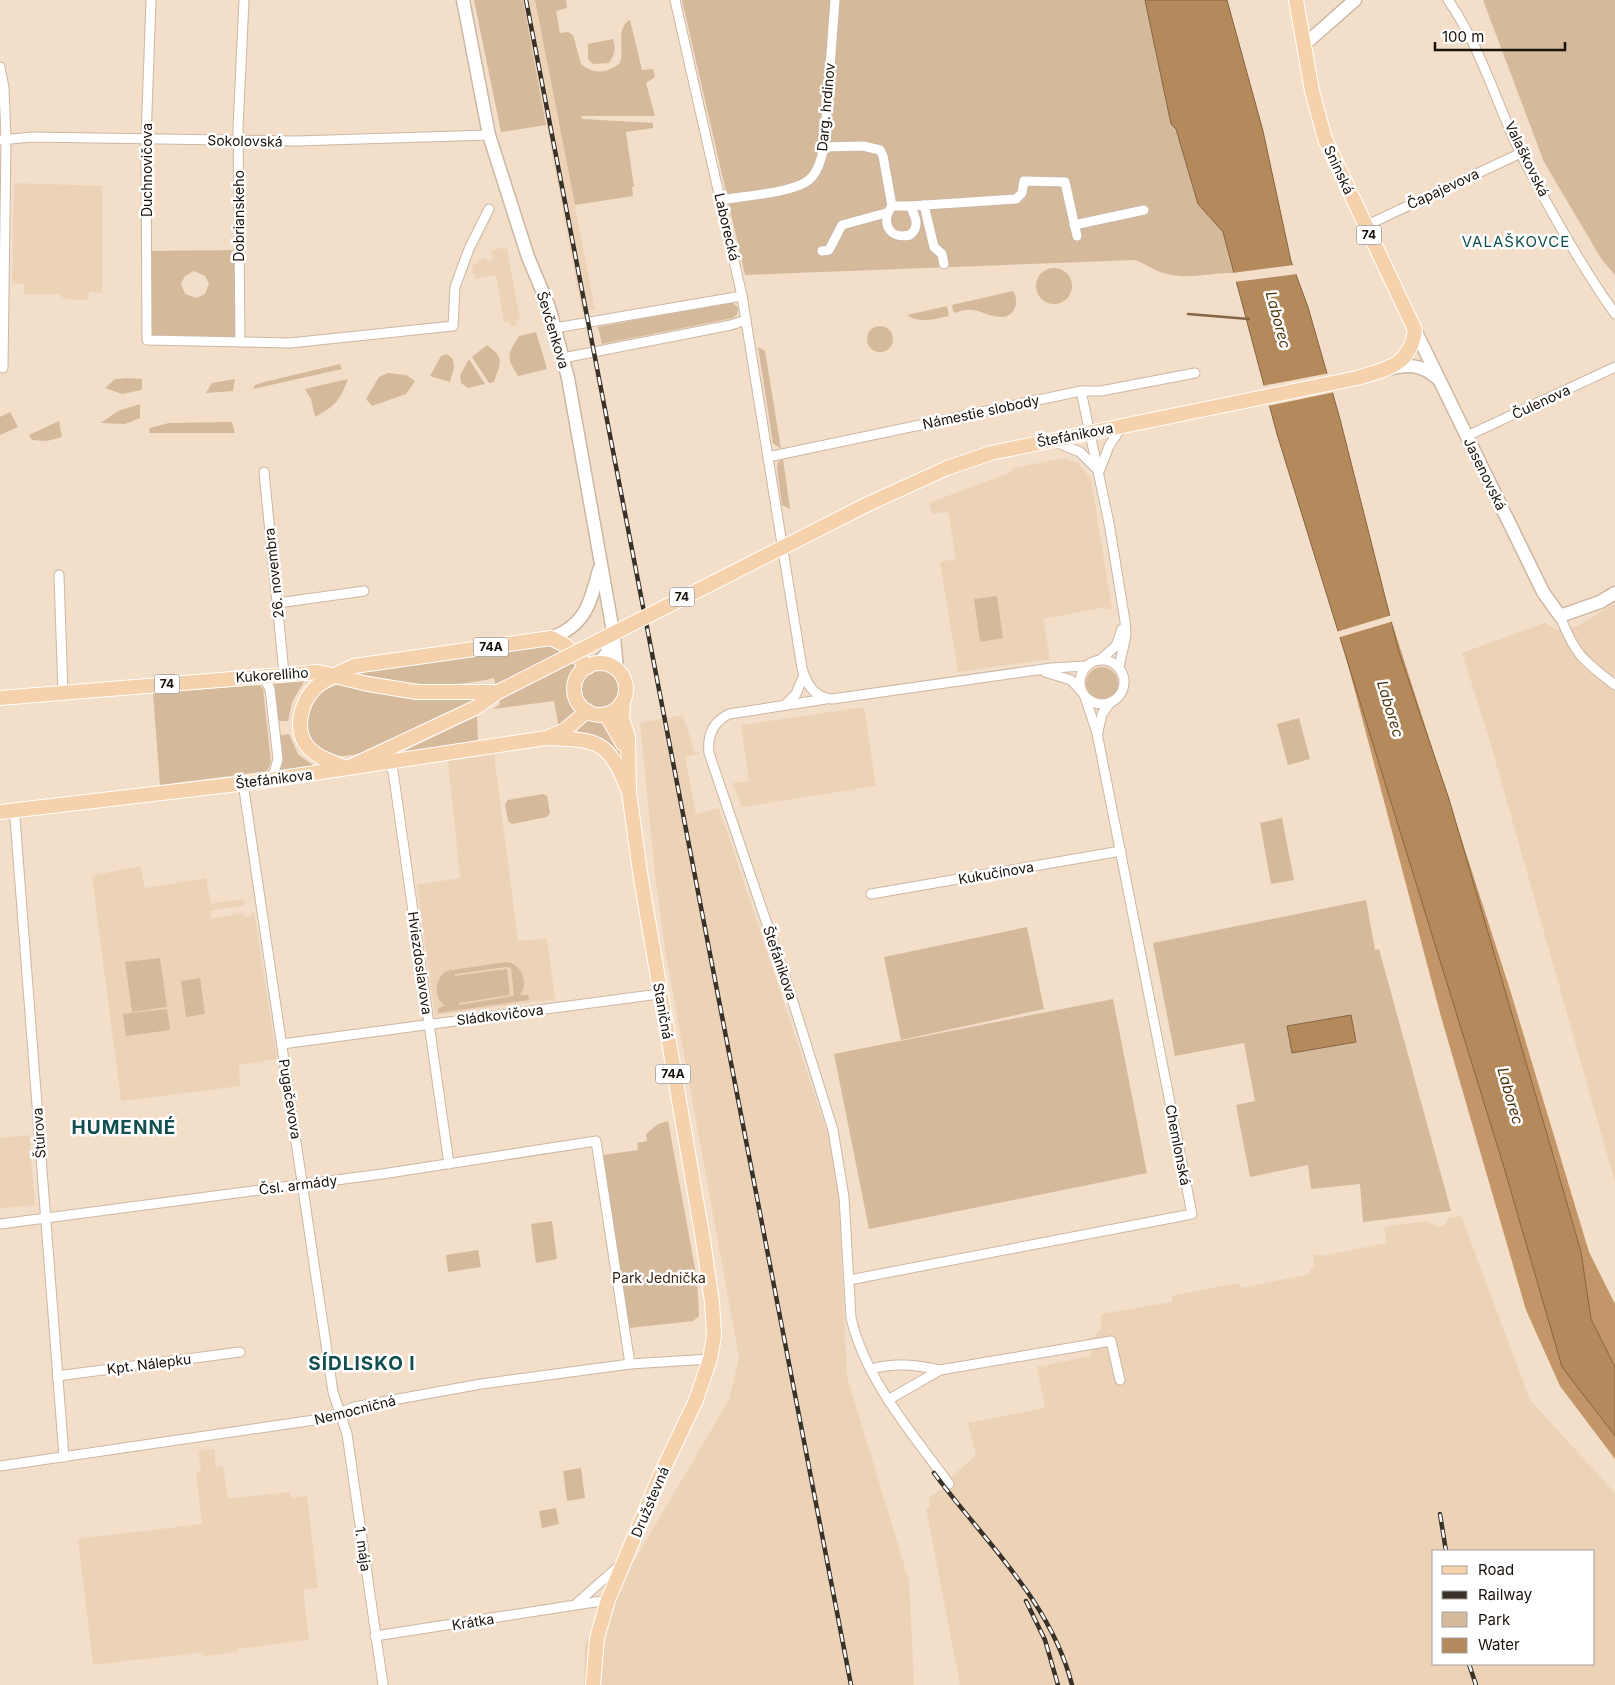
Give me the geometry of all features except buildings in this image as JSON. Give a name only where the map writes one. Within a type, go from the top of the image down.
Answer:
[{"type":"main road","name":"Ševčenkova","points":[[464,0],[489,135],[528,257],[549,307],[563,358],[576,417],[600,565],[614,637],[617,669]]},
{"type":"main road","name":"Sninská","points":[[1296,0],[1317,115],[1325,139],[1415,330]]},
{"type":"main road","points":[[1304,45],[1355,0]]},
{"type":"main road","name":"74","points":[[1384,370],[1404,359],[1408,354],[1415,330]]},
{"type":"main road","name":"Jasenovská","points":[[1415,330],[1543,592],[1560,616]]},
{"type":"main road","points":[[1384,370],[1402,365],[1417,366],[1428,370],[1439,379]]},
{"type":"main road","name":"Štefánikova","points":[[498,692],[868,504],[968,460],[1090,431],[1356,378],[1384,370]]},
{"type":"main road","points":[[551,638],[568,632],[580,621],[590,605],[600,565]]},
{"type":"main road","points":[[1560,616],[1600,602],[1615,593]]},
{"type":"main road","points":[[614,637],[604,656],[579,674],[575,689],[577,700],[587,711],[596,714],[606,714],[616,709],[623,701]]},
{"type":"main road","points":[[551,638],[565,645],[592,665],[607,664],[617,669]]},
{"type":"main road","name":"Kukorelliho","points":[[0,698],[63,694],[284,673],[318,672],[334,675],[354,666],[551,638]]},
{"type":"main road","name":"74A","points":[[617,669],[624,678],[626,686],[622,718],[628,737],[629,759]]},
{"type":"main road","points":[[334,675],[314,689],[307,698],[300,719],[300,728],[308,747],[326,760],[347,768]]},
{"type":"main road","name":"74","points":[[334,675],[397,690],[417,692],[498,692]]},
{"type":"main road","name":"74","points":[[347,768],[475,708],[498,692]]},
{"type":"main road","name":"74A","points":[[546,738],[565,730],[587,711]]},
{"type":"main road","name":"74A","points":[[606,714],[619,735],[629,759]]},
{"type":"main road","name":"Štefánikova","points":[[4,812],[268,780],[546,738]]},
{"type":"main road","name":"74A","points":[[546,738],[584,740],[601,746],[608,751],[618,765],[629,792]]},
{"type":"main road","name":"Staničná","points":[[629,759],[629,792],[659,994],[703,1240],[713,1321]]},
{"type":"main road","name":"Družstevná","points":[[593,1685],[598,1638],[608,1600],[660,1476],[691,1412],[710,1359],[713,1321]]},
{"type":"street","name":"Duchnovičova","points":[[151,0],[146,139],[147,340],[240,342]]},
{"type":"street","name":"Dobrianskeho","points":[[240,342],[238,141],[244,0]]},
{"type":"street","name":"Laborecká","points":[[675,0],[742,296],[768,457]]},
{"type":"street","name":"Darg. hrdinov","points":[[720,200],[796,187],[809,180],[819,167],[824,147],[835,0]]},
{"type":"street","name":"Valaškovská","points":[[1448,0],[1463,22],[1497,95],[1521,153],[1593,282],[1615,314]]},
{"type":"street","points":[[0,67],[4,88],[3,368]]},
{"type":"street","name":"Sokolovská","points":[[3,140],[32,137],[238,141],[352,140],[489,135]]},
{"type":"street","points":[[824,147],[863,146],[880,150],[883,156],[889,209],[887,227],[893,234],[902,237],[913,232],[917,221],[910,206]]},
{"type":"street","name":"Čapajevova","points":[[1365,226],[1521,153]]},
{"type":"street","points":[[822,251],[829,250],[842,225],[889,209],[1016,199],[1022,193],[1024,181],[1064,182],[1077,236]]},
{"type":"street","points":[[924,205],[934,247],[942,254],[944,264]]},
{"type":"street","points":[[240,342],[290,343],[453,326],[455,287],[469,249],[489,209]]},
{"type":"street","points":[[1074,225],[1144,210]]},
{"type":"street","points":[[555,328],[742,296]]},
{"type":"street","points":[[563,358],[731,325],[746,320]]},
{"type":"street","name":"Čulenova","points":[[1467,436],[1615,367]]},
{"type":"street","name":"Námestie slobody","points":[[768,457],[1081,390],[1101,391],[1195,373]]},
{"type":"street","points":[[1081,390],[1099,472],[1125,621],[1126,634],[1119,667]]},
{"type":"street","points":[[1099,472],[1109,446],[1122,425]]},
{"type":"street","points":[[1050,440],[1080,452],[1088,458],[1099,472]]},
{"type":"street","points":[[768,457],[804,675],[813,691],[826,699]]},
{"type":"street","name":"26. novembra","points":[[264,472],[284,673]]},
{"type":"street","points":[[59,575],[63,694]]},
{"type":"street","points":[[278,602],[364,591]]},
{"type":"street","name":"Jasenovská","points":[[1560,616],[1570,640],[1584,661],[1615,685]]},
{"type":"street","points":[[1110,703],[1097,704],[1084,694],[1080,678],[1087,666],[1100,660],[1116,646],[1125,621]]},
{"type":"street","points":[[1097,733],[1102,714],[1110,703],[1117,699],[1124,687],[1123,673],[1119,667],[1107,660],[1100,660]]},
{"type":"street","name":"Štefánikova","points":[[949,1484],[888,1400],[854,1332],[851,1318],[844,1197],[833,1130],[789,989],[729,815],[708,744],[712,729],[729,714],[826,699],[1087,666]]},
{"type":"street","name":"Štefánikova","points":[[1040,671],[1056,674],[1071,680],[1084,694]]},
{"type":"street","points":[[262,675],[270,689],[278,760],[274,773],[268,780]]},
{"type":"street","points":[[785,705],[796,694],[804,675]]},
{"type":"street","name":"Chemlonská","points":[[849,1280],[1192,1214],[1097,733],[1084,694]]},
{"type":"street","name":"Hviezdoslavova","points":[[386,763],[393,771],[449,1164]]},
{"type":"street","name":"Pugačevova","points":[[243,783],[333,1392],[340,1414]]},
{"type":"street","name":"Štúrova","points":[[4,812],[15,818],[64,1457]]},
{"type":"street","name":"Kukučínova","points":[[871,894],[1120,852]]},
{"type":"street","name":"Sládkovičova","points":[[282,1044],[659,994]]},
{"type":"street","name":"Čsl. armády","points":[[0,1224],[449,1164],[596,1142],[630,1364]]},
{"type":"street","points":[[871,1369],[888,1364],[940,1370],[1111,1341],[1120,1380]]},
{"type":"street","name":"Kpt. Nálepku","points":[[57,1376],[240,1352]]},
{"type":"street","name":"Nemocničná","points":[[0,1466],[328,1418],[354,1407],[454,1389],[630,1364],[710,1359]]},
{"type":"street","points":[[888,1400],[940,1370]]},
{"type":"street","name":"1. mája","points":[[340,1414],[347,1434],[383,1685]]},
{"type":"street","name":"Krátka","points":[[570,1607],[584,1598],[624,1562]]},
{"type":"street","name":"Krátka","points":[[376,1636],[608,1600]]},
{"type":"shaded area","points":[[523,0],[535,0],[595,310],[582,312]]},
{"type":"shaded area","points":[[14,183],[102,186],[102,293],[89,292],[88,300],[64,299],[60,294],[24,294],[24,284],[12,283]]},
{"type":"shaded area","points":[[497,248],[507,249],[520,320],[516,320],[517,325],[511,327],[510,322],[504,323],[496,275],[476,279],[475,274],[472,274],[473,264],[478,263],[478,260],[486,258],[487,261],[493,260],[492,251],[497,250]]},
{"type":"shaded area","points":[[1064,458],[1078,463],[1091,479],[1112,609],[1106,610],[1105,607],[1043,619],[1050,659],[958,672],[940,562],[956,559],[953,550],[955,549],[948,513],[932,514],[929,503],[1009,473],[1013,468]]},
{"type":"shaded area","points":[[1615,603],[1615,675],[1611,677],[1615,681],[1615,1182],[1488,735],[1462,653],[1545,623],[1556,630],[1580,625]]},
{"type":"shaded area","points":[[1393,626],[1511,993],[1589,1252],[1615,1304],[1615,1459],[1560,1386],[1526,1310],[1440,1013],[1343,646]]},
{"type":"shaded area","points":[[864,707],[876,786],[741,807],[733,783],[749,781],[741,725]]},
{"type":"shaded area","points":[[683,716],[695,753],[701,753],[685,757],[696,814],[719,808],[829,1138],[838,1181],[847,1377],[909,1581],[914,1685],[584,1685],[585,1644],[729,1400],[739,1358],[665,949],[655,874],[640,723]]},
{"type":"shaded area","points":[[494,754],[518,941],[547,938],[555,999],[435,1015],[417,885],[460,878],[448,761]]},
{"type":"shaded area","points":[[140,866],[145,888],[206,878],[211,904],[244,899],[245,905],[210,911],[211,919],[243,913],[244,917],[252,916],[252,912],[254,912],[277,1059],[239,1065],[240,1086],[121,1101],[92,876]]},
{"type":"shaded area","points":[[29,1135],[35,1205],[0,1208],[0,1138]]},
{"type":"shaded area","points":[[1461,1216],[1530,1400],[1615,1493],[1615,1685],[960,1685],[926,1508],[930,1507],[929,1498],[947,1485],[946,1482],[976,1455],[968,1423],[1045,1408],[1037,1367],[1091,1356],[1089,1338],[1094,1337],[1101,1329],[1101,1314],[1172,1302],[1172,1296],[1191,1292],[1239,1283],[1240,1288],[1311,1274],[1310,1268],[1315,1266],[1313,1255],[1319,1254],[1320,1256],[1387,1243],[1384,1227],[1427,1221],[1437,1227],[1445,1225],[1449,1218]]},
{"type":"shaded area","points":[[214,1449],[216,1467],[223,1466],[228,1499],[290,1492],[291,1498],[307,1496],[318,1588],[303,1590],[309,1640],[237,1649],[238,1652],[204,1656],[203,1652],[93,1665],[78,1539],[202,1524],[196,1472],[201,1471],[198,1451]]},
{"type":"green space","points":[[474,0],[523,0],[546,125],[501,132]]},
{"type":"green space","points":[[535,0],[566,0],[567,8],[556,11],[560,33],[568,32],[573,35],[581,64],[590,70],[606,71],[620,63],[623,28],[625,23],[630,20],[642,70],[653,69],[655,77],[646,83],[655,116],[581,116],[582,119],[653,123],[653,128],[626,132],[634,187],[632,187],[633,196],[575,205]]},
{"type":"green space","points":[[682,0],[1145,0],[1171,124],[1176,129],[1198,204],[1223,232],[1234,273],[1195,276],[1172,275],[1163,273],[1136,260],[745,275]]},
{"type":"green space","points":[[1483,0],[1615,0],[1615,275],[1602,260],[1544,162]]},
{"type":"green space","points":[[613,39],[613,57],[609,63],[593,64],[588,59],[588,44]]},
{"type":"green space","points":[[239,250],[240,342],[147,340],[147,251]],"holes":[[[194,271],[205,276],[209,284],[205,294],[196,298],[185,294],[181,284],[185,276]]]},
{"type":"green space","points":[[1054,268],[1067,273],[1072,286],[1067,299],[1054,304],[1041,299],[1036,286],[1041,273]]},
{"type":"green space","points":[[1013,291],[1016,299],[1015,308],[1006,316],[995,316],[974,310],[955,313],[953,311],[952,305]]},
{"type":"green space","points":[[732,302],[738,308],[737,315],[733,318],[602,344],[598,327]]},
{"type":"green space","points":[[947,306],[949,316],[922,320],[907,315]]},
{"type":"green space","points":[[880,326],[889,330],[893,339],[889,348],[880,352],[871,348],[867,339],[871,330]]},
{"type":"green space","points":[[536,332],[547,369],[518,376],[511,364],[510,352],[519,336]]},
{"type":"green space","points":[[487,345],[497,354],[500,361],[494,382],[489,383],[472,357]]},
{"type":"green space","points":[[758,347],[765,351],[781,449],[773,443]]},
{"type":"green space","points":[[447,354],[453,359],[454,368],[450,382],[430,376],[441,356]]},
{"type":"green space","points":[[469,359],[485,384],[468,388],[461,383],[460,376]]},
{"type":"green space","points":[[340,364],[342,369],[253,389],[255,385],[264,382]]},
{"type":"green space","points":[[388,373],[406,375],[415,381],[406,394],[372,406],[366,399],[379,377]]},
{"type":"green space","points":[[115,379],[142,379],[142,390],[122,394],[105,388]]},
{"type":"green space","points":[[235,379],[233,391],[206,393],[212,383]]},
{"type":"green space","points":[[348,379],[336,402],[315,417],[311,399],[305,389]]},
{"type":"green space","points":[[140,404],[140,418],[125,424],[101,423],[118,411]]},
{"type":"green space","points":[[10,412],[18,427],[0,435],[0,417]]},
{"type":"green space","points":[[59,421],[62,437],[47,441],[32,440],[29,435]]},
{"type":"green space","points":[[232,422],[235,433],[149,433],[150,428],[169,423]]},
{"type":"green space","points":[[783,459],[790,509],[782,505],[777,468],[778,462]]},
{"type":"green space","points":[[997,596],[1003,638],[980,642],[974,599]]},
{"type":"green space","points":[[546,643],[563,649],[580,667],[574,677],[572,688],[574,699],[581,709],[559,728],[554,701],[493,709],[500,704],[494,678],[442,685],[394,681],[359,674],[359,671]]},
{"type":"green space","points":[[1102,667],[1108,668],[1113,672],[1117,677],[1117,689],[1113,694],[1108,698],[1102,699],[1096,698],[1091,694],[1087,689],[1086,683],[1087,677],[1091,672],[1096,668]]},
{"type":"green space","points":[[601,668],[615,674],[621,688],[615,702],[601,708],[587,702],[581,688],[587,674]]},
{"type":"green space","points":[[271,680],[305,680],[292,702],[288,721],[277,721],[274,687]]},
{"type":"green space","points":[[344,684],[425,699],[455,699],[483,696],[484,698],[414,733],[375,749],[343,756],[327,753],[316,745],[309,734],[307,721],[310,709],[317,697],[328,688]]},
{"type":"green space","points":[[260,685],[263,689],[271,762],[267,771],[160,785],[153,693]]},
{"type":"green space","points":[[477,716],[478,742],[396,755]]},
{"type":"green space","points":[[591,717],[606,722],[621,749],[621,758],[618,758],[615,750],[605,741],[576,730],[577,725]]},
{"type":"green space","points":[[1299,718],[1310,759],[1288,765],[1277,724]]},
{"type":"green space","points":[[289,734],[298,754],[314,766],[279,773],[282,764],[278,736]]},
{"type":"green space","points":[[543,794],[547,796],[550,813],[547,817],[512,824],[508,821],[505,804],[508,800]]},
{"type":"green space","points":[[1282,818],[1294,880],[1271,884],[1260,823]]},
{"type":"green space","points":[[1366,900],[1375,950],[1379,949],[1451,1211],[1363,1222],[1360,1184],[1311,1189],[1308,1165],[1250,1177],[1236,1105],[1255,1101],[1244,1043],[1175,1056],[1153,943]]},
{"type":"green space","points":[[1027,927],[1044,1009],[901,1040],[884,957]]},
{"type":"green space","points":[[160,958],[167,1007],[132,1012],[125,962]]},
{"type":"green space","points":[[506,962],[512,963],[520,970],[524,979],[523,990],[520,995],[528,995],[529,1000],[438,1013],[438,1008],[445,1006],[438,998],[436,988],[439,979],[446,971]],"holes":[[[506,967],[511,968],[513,996],[459,1005],[459,1003],[510,995],[507,969],[455,976],[455,974]]]},
{"type":"green space","points":[[200,978],[205,1014],[186,1017],[181,981]]},
{"type":"green space","points":[[1113,999],[1147,1173],[869,1229],[834,1054]]},
{"type":"green space","points":[[167,1009],[170,1030],[126,1036],[123,1014]]},
{"type":"green space","name":"Park Jednička","points":[[668,1121],[697,1279],[699,1316],[693,1321],[629,1328],[603,1155],[638,1150],[637,1143],[647,1141],[646,1134],[658,1124]]},
{"type":"green space","points":[[552,1221],[557,1259],[536,1263],[531,1224]]},
{"type":"green space","points":[[478,1250],[481,1267],[448,1272],[446,1255]]},
{"type":"green space","points":[[581,1468],[585,1498],[567,1501],[563,1471]]},
{"type":"green space","points":[[556,1508],[559,1524],[542,1528],[539,1511]]},
{"type":"water","name":"Laborec","points":[[1145,0],[1227,0],[1263,131],[1291,261],[1308,307],[1340,419],[1399,652],[1449,799],[1581,1252],[1591,1319],[1615,1367],[1615,1436],[1562,1367],[1503,1164],[1277,434],[1223,232],[1198,204],[1176,129],[1171,124]]},
{"type":"water","points":[[1351,1015],[1356,1042],[1292,1053],[1287,1026]]},
{"type":"pier","points":[[1294,265],[1297,274],[1234,282],[1232,273]]},
{"type":"pier","points":[[1330,373],[1335,392],[1267,406],[1262,386]]},
{"type":"pier","points":[[1392,615],[1394,621],[1337,638],[1336,632]]},
{"type":"waterway","points":[[1188,314],[1249,319]]},
{"type":"railway","points":[[526,0],[851,1685]]},
{"type":"railway","points":[[934,1473],[994,1547],[1032,1599],[1062,1655],[1072,1685]]},
{"type":"railway","points":[[1440,1514],[1446,1550]]},
{"type":"railway","points":[[1026,1601],[1045,1640],[1058,1685]]},
{"type":"railway","points":[[1469,1665],[1476,1685]]},
{"type":"district","name":"VALAŠKOVCE","points":[[1516,242]]},
{"type":"district","name":"HUMENNÉ","points":[[124,1127]]},
{"type":"district","name":"SÍDLISKO I","points":[[362,1363]]}]
